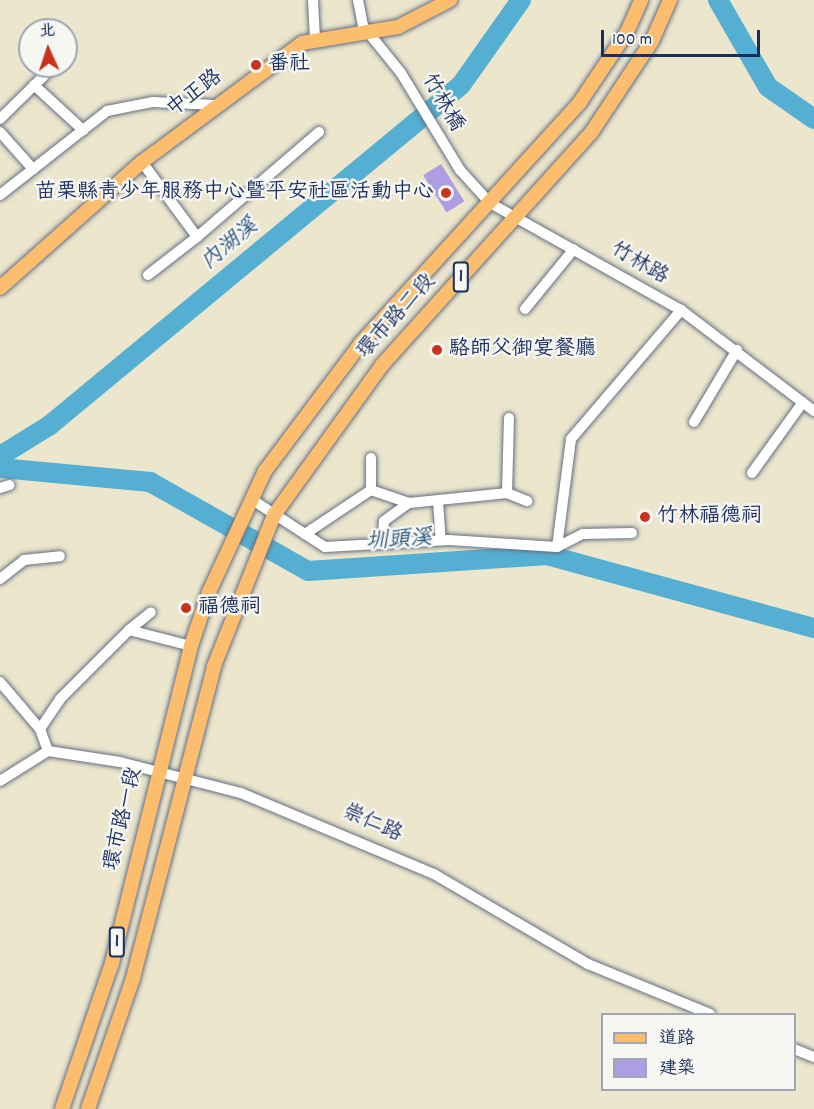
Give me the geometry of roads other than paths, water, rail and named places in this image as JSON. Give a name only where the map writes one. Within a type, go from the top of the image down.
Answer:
[{"type":"main road","name":"中正路","points":[[0,288],[142,162],[214,105],[302,43],[370,32],[422,18],[450,0]]},
{"type":"main road","name":"環市路二段","points":[[251,499],[265,471],[361,343],[580,102],[627,32],[640,0]]},
{"type":"main road","name":"環市路二段","points":[[274,515],[382,365],[591,133],[651,41],[670,0]]},
{"type":"main road","name":"環市路一段","points":[[62,1109],[112,963],[157,771],[191,646],[231,540],[251,499]]},
{"type":"main road","name":"1","points":[[88,1109],[133,978],[182,779],[253,559],[274,515]]},
{"type":"street","points":[[313,0],[315,40]]},
{"type":"street","points":[[358,0],[363,26],[370,32]]},
{"type":"street","name":"竹林橋","points":[[370,32],[401,73],[448,153]]},
{"type":"street","points":[[0,119],[41,78]]},
{"type":"street","points":[[34,85],[83,130]]},
{"type":"street","points":[[0,195],[107,111],[153,102],[214,105]]},
{"type":"street","points":[[0,132],[33,169]]},
{"type":"street","points":[[148,275],[197,237],[319,132]]},
{"type":"street","name":"竹林路","points":[[448,153],[490,203],[515,220],[574,249],[681,310],[737,350],[814,411]]},
{"type":"street","points":[[142,162],[197,237]]},
{"type":"street","points":[[525,309],[574,249]]},
{"type":"street","points":[[557,547],[571,439],[681,310]]},
{"type":"street","points":[[694,422],[737,350]]},
{"type":"street","points":[[752,473],[803,402]]},
{"type":"street","points":[[507,493],[509,418]]},
{"type":"street","points":[[370,458],[371,490]]},
{"type":"street","points":[[305,534],[371,490]]},
{"type":"street","points":[[371,490],[410,503],[507,493],[527,501]]},
{"type":"street","points":[[251,499],[325,548],[441,540],[557,547],[583,534],[632,533]]},
{"type":"street","points":[[438,501],[441,540]]},
{"type":"street","points":[[382,544],[384,521],[410,503]]},
{"type":"street","points":[[0,579],[24,560],[60,556]]},
{"type":"street","points":[[40,729],[60,699],[129,630],[151,612]]},
{"type":"street","points":[[129,630],[191,646]]},
{"type":"street","points":[[0,781],[48,751],[40,729],[3,688]]},
{"type":"street","name":"崇仁路","points":[[48,751],[157,771],[241,793],[341,832],[435,874],[588,963],[708,1013]]},
{"type":"street","points":[[796,1049],[814,1057]]},
{"type":"waterway","name":"內湖溪","points":[[0,456],[50,425],[461,85],[521,0]]},
{"type":"waterway","name":"內湖溪","points":[[718,0],[768,87],[814,119]]},
{"type":"waterway","name":"圳頭溪","points":[[0,468],[150,482],[308,571],[547,555],[814,628]]},
{"type":"place","name":"番社","points":[[256,65]]},
{"type":"place","name":"苗栗縣青少年服務中心暨平安社區活動中心","points":[[446,193]]},
{"type":"place","name":"駱師父御宴餐廳","points":[[437,350]]},
{"type":"place","name":"竹林福德祠","points":[[645,517]]},
{"type":"place","name":"福德祠","points":[[186,608]]}]
